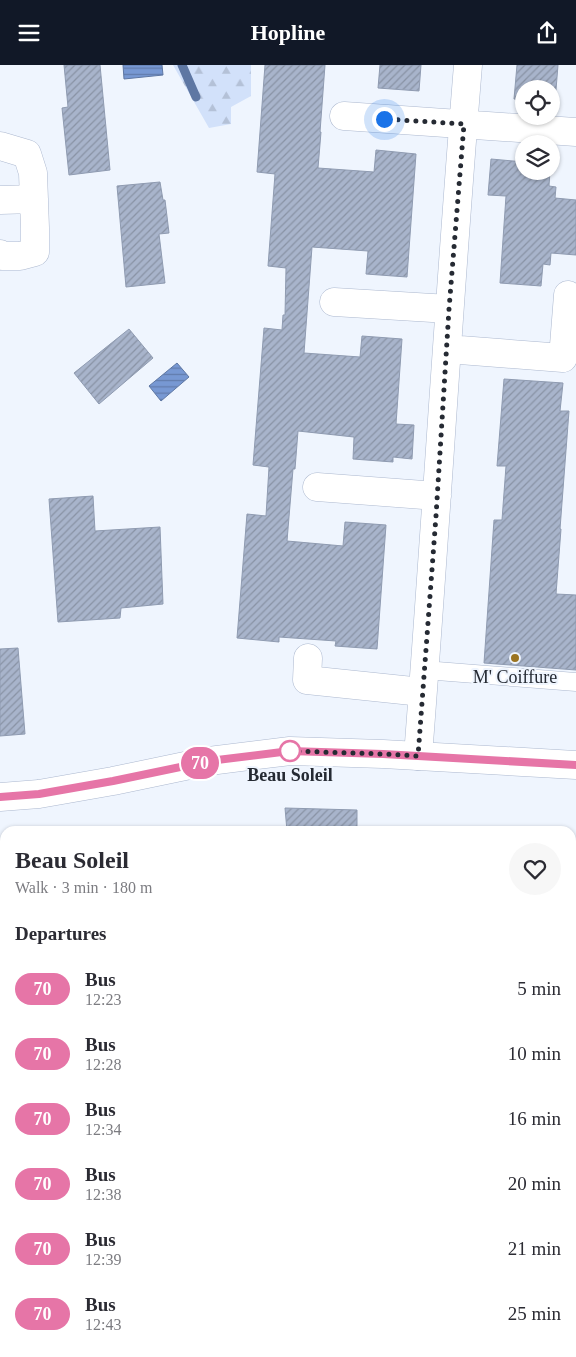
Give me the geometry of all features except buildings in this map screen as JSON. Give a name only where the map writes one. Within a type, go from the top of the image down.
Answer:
[{"type":"street","points":[[418,756],[468,65]]},
{"type":"street","points":[[344,116],[576,132]]},
{"type":"street","points":[[0,146],[27,154],[33,173],[36,228],[35,252],[20,256],[2,256],[0,254]]},
{"type":"street","points":[[0,200],[34,199]]},
{"type":"street","points":[[447,349],[563,358],[568,295]]},
{"type":"street","points":[[334,302],[449,309]]},
{"type":"street","points":[[317,487],[437,496]]},
{"type":"street","points":[[308,658],[307,680],[423,681]]},
{"type":"street","points":[[0,797],[39,794],[209,761],[290,751],[383,754],[576,765]]},
{"type":"lane","points":[[423,681],[576,682]]},
{"type":"green space","points":[[173,65],[251,65],[251,96],[231,107],[231,124],[209,128]]},
{"type":"water","points":[[123,65],[162,65],[163,75],[124,79]]},
{"type":"water","points":[[177,363],[189,377],[161,401],[149,386]]},
{"type":"waterway","points":[[182,65],[196,97]]},
{"type":"bus line","name":"70","points":[[0,797],[39,794],[209,761],[290,751],[468,758],[576,765]]},
{"type":"place","name":"M' Coiffure","points":[[515,658]]},
{"type":"place","name":"Beau Soleil","points":[[290,751]]},
{"type":"route","points":[[290,751],[418,756],[449,309],[464,124],[384,119]]}]
